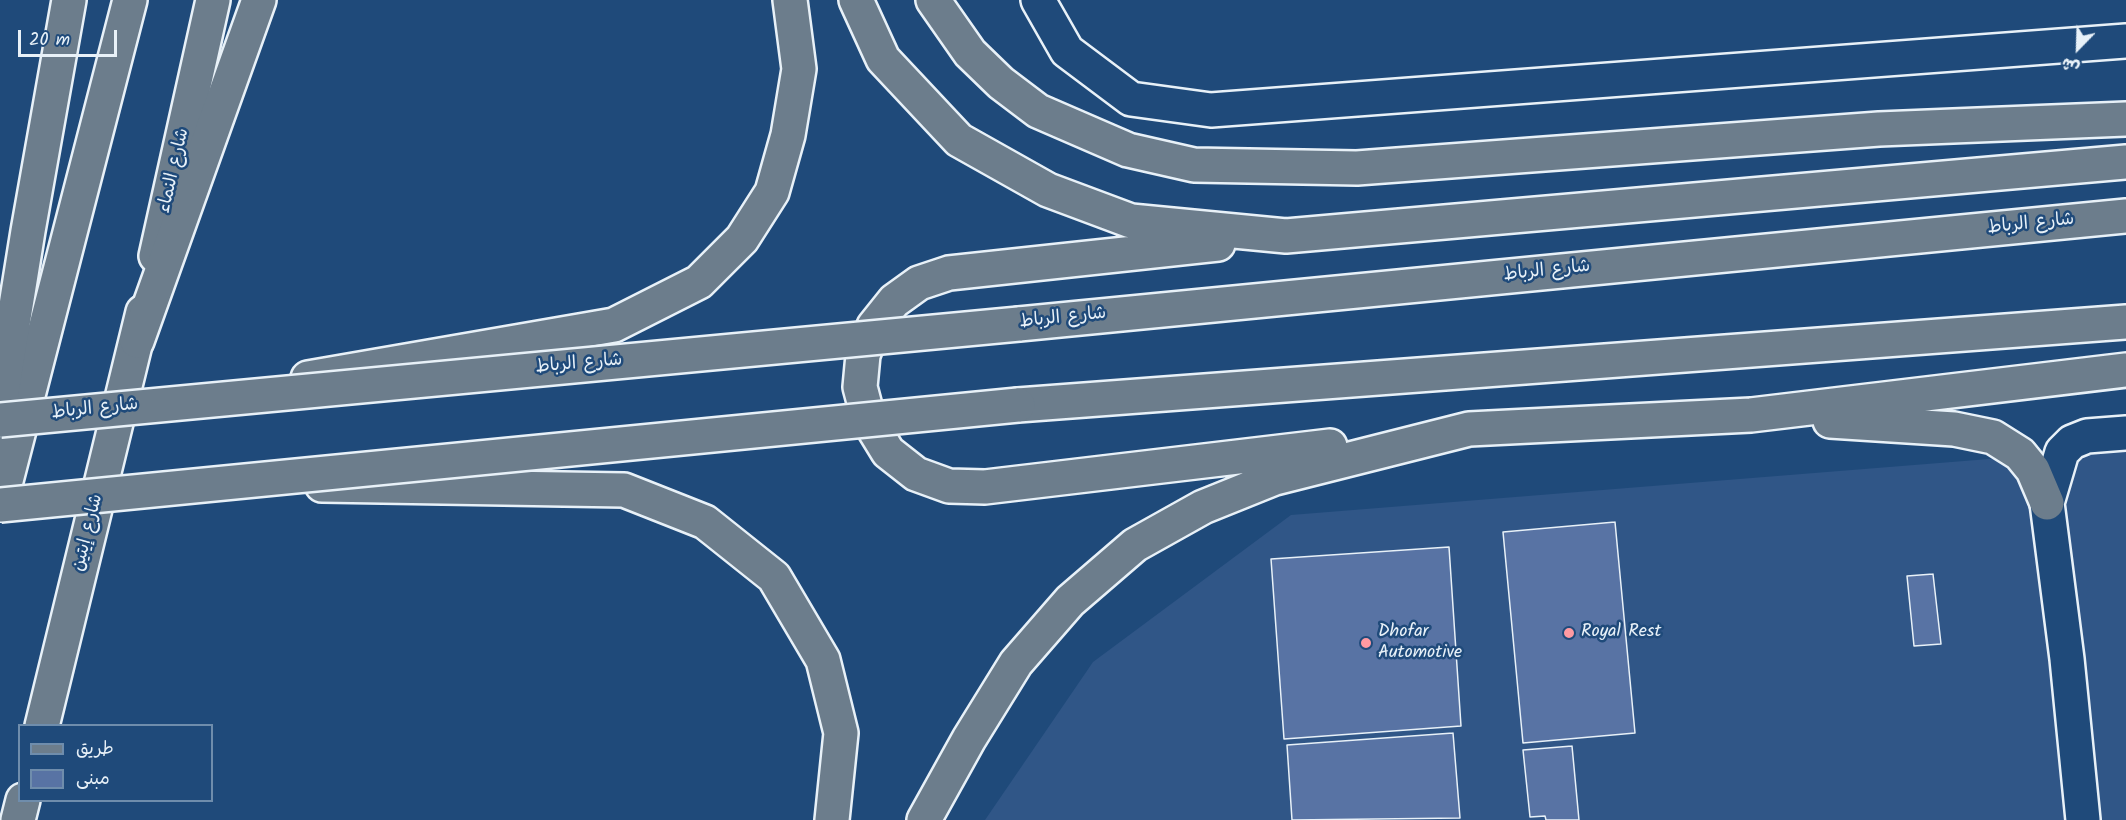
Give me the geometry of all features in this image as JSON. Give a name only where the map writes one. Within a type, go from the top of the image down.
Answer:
[{"type":"main road","points":[[0,405],[27,231],[69,0]]},
{"type":"main road","points":[[130,0],[0,504],[1018,405],[2126,322]]},
{"type":"main road","name":"شارع النماء","points":[[137,341],[213,0]]},
{"type":"main road","points":[[137,341],[259,0]]},
{"type":"main road","points":[[160,404],[614,324],[699,282],[742,239],[772,192],[788,135],[799,69],[790,0]]},
{"type":"main road","points":[[856,0],[883,59],[959,140],[1048,190],[1131,221],[1286,236]]},
{"type":"main road","points":[[933,0],[970,53],[1001,83],[1038,111],[1128,150],[1194,165],[1357,168],[1879,129],[2126,119]]},
{"type":"main road","points":[[2126,162],[1286,236],[949,273],[919,283],[894,302],[874,326],[863,356],[860,387],[869,421],[888,452],[916,474],[949,486],[985,487],[1469,429],[1751,415],[2126,370]]},
{"type":"main road","name":"شارع الرباط","points":[[0,420],[2126,216]]},
{"type":"main road","name":"شارع إيتين","points":[[42,724],[137,341]]},
{"type":"main road","points":[[1751,415],[1954,429],[1993,437],[2020,454],[2033,470],[2047,503]]},
{"type":"main road","points":[[924,820],[969,739],[1017,663],[1070,601],[1135,545],[1203,507],[1275,477],[1469,429]]},
{"type":"main road","points":[[212,483],[624,490],[705,522],[774,577],[822,660],[841,733],[831,820]]},
{"type":"main road","points":[[18,820],[23,802]]},
{"type":"street","points":[[1038,0],[1066,51],[1131,99],[1211,110],[2126,41]]},
{"type":"street","points":[[2083,820],[2067,659],[2047,503],[2062,452],[2072,442],[2087,436],[2126,433]]},
{"type":"shaded area","points":[[2126,448],[2126,820],[985,820],[1093,662],[1291,515]]},
{"type":"building","name":"Royal Rest","points":[[1615,522],[1635,733],[1523,743],[1503,532]]},
{"type":"building","name":"Dhofar Automotive","points":[[1449,547],[1461,726],[1284,739],[1271,559]]},
{"type":"building","points":[[1933,574],[1941,644],[1914,646],[1907,576]]},
{"type":"building","points":[[1453,733],[1460,818],[1292,820],[1287,745]]},
{"type":"building","points":[[1572,746],[1579,820],[1546,820],[1545,816],[1530,817],[1523,750]]},
{"type":"place","name":"Royal Rest","points":[[1569,633]]},
{"type":"place","name":"Dhofar Automotive","points":[[1366,643]]}]
